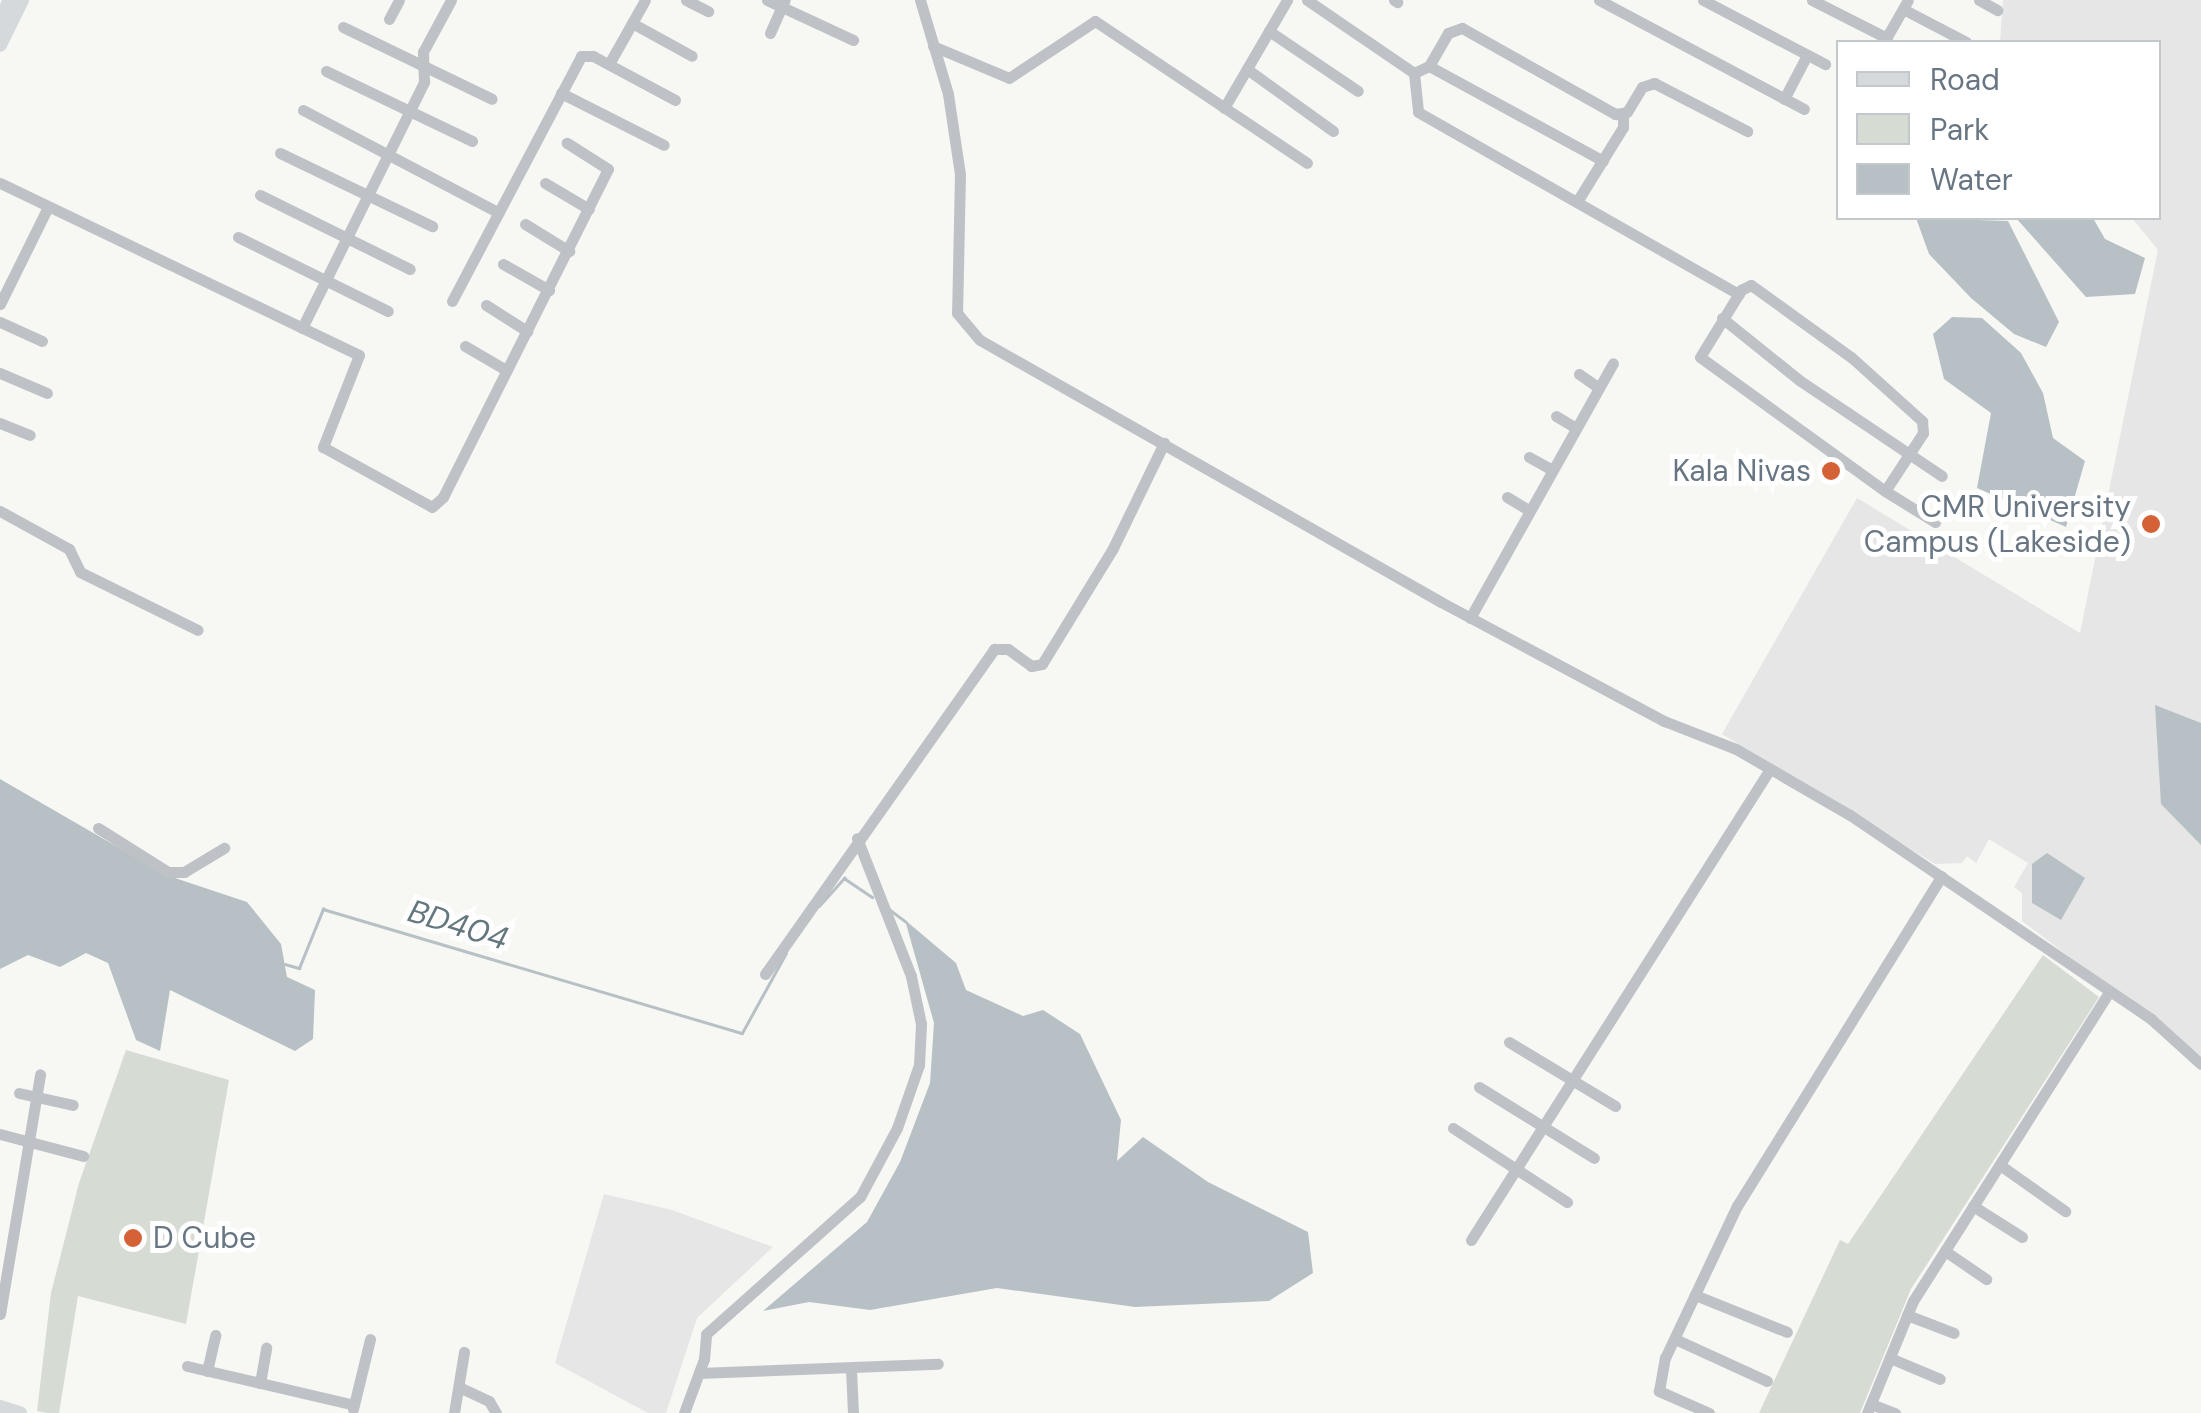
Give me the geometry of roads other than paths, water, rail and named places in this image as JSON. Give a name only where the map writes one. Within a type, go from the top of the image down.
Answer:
[{"type":"main road","points":[[0,21],[10,0]]},
{"type":"main road","points":[[0,45],[22,0]]},
{"type":"main road","points":[[0,1407],[20,1413]]},
{"type":"street","points":[[389,19],[399,0]]},
{"type":"street","points":[[302,328],[410,111],[427,68],[422,52],[450,0]]},
{"type":"street","points":[[609,64],[645,0]]},
{"type":"street","points":[[686,0],[708,12]]},
{"type":"street","points":[[768,0],[784,4],[853,40]]},
{"type":"street","points":[[920,0],[960,174],[961,322],[1010,359],[1164,442],[1470,618],[1664,721],[1770,768],[1942,876],[2110,992],[2201,1064]]},
{"type":"street","points":[[1224,108],[1287,0]]},
{"type":"street","points":[[1307,0],[1414,72]]},
{"type":"street","points":[[1599,0],[1804,109]]},
{"type":"street","points":[[1703,0],[1825,64]]},
{"type":"street","points":[[1812,0],[1886,40],[1906,4],[1963,40]]},
{"type":"street","points":[[1979,0],[1997,10]]},
{"type":"street","points":[[770,32],[784,4]]},
{"type":"street","points":[[933,46],[1009,78],[1095,20],[1307,163]]},
{"type":"street","points":[[632,24],[692,56]]},
{"type":"street","points":[[344,28],[492,99]]},
{"type":"street","points":[[1414,72],[1430,66],[1448,33],[1462,28],[1623,114]]},
{"type":"street","points":[[1269,31],[1358,91]]},
{"type":"street","points":[[1784,99],[1807,54]]},
{"type":"street","points":[[452,301],[581,56],[609,64],[676,100]]},
{"type":"street","points":[[1430,66],[1602,161]]},
{"type":"street","points":[[1246,69],[1333,131]]},
{"type":"street","points":[[326,71],[472,141]]},
{"type":"street","points":[[1414,72],[1418,112],[1738,294]]},
{"type":"street","points":[[1578,200],[1623,127],[1623,114],[1642,87],[1654,83],[1747,131]]},
{"type":"street","points":[[562,93],[664,145]]},
{"type":"street","points":[[303,110],[499,212]]},
{"type":"street","points":[[0,183],[361,358],[323,447],[432,506],[443,498],[608,169],[567,143]]},
{"type":"street","points":[[280,152],[432,226]]},
{"type":"street","points":[[545,183],[589,209]]},
{"type":"street","points":[[260,195],[410,268]]},
{"type":"street","points":[[0,304],[48,207]]},
{"type":"street","points":[[526,224],[569,250]]},
{"type":"street","points":[[238,236],[388,311]]},
{"type":"street","points":[[503,264],[548,290]]},
{"type":"street","points":[[1885,491],[1923,433],[1922,421],[1851,357],[1751,285],[1738,294],[1700,349],[1704,361],[1885,491],[1934,522]]},
{"type":"street","points":[[486,305],[527,331]]},
{"type":"street","points":[[1722,318],[1942,476]]},
{"type":"street","points":[[0,322],[42,341]]},
{"type":"street","points":[[465,346],[506,370]]},
{"type":"street","points":[[1470,618],[1613,363]]},
{"type":"street","points":[[0,373],[47,393]]},
{"type":"street","points":[[1579,374],[1599,388]]},
{"type":"street","points":[[1556,416],[1576,428]]},
{"type":"street","points":[[0,422],[30,435]]},
{"type":"street","points":[[764,974],[994,649],[1008,649],[1031,666],[1042,664],[1113,548],[1164,442]]},
{"type":"street","points":[[1529,457],[1552,470]]},
{"type":"street","points":[[1507,497],[1529,510]]},
{"type":"street","points":[[0,511],[70,549],[80,572],[198,630]]},
{"type":"street","points":[[1471,1240],[1770,768]]},
{"type":"street","points":[[98,828],[168,872],[184,872],[224,848]]},
{"type":"street","points":[[684,1413],[699,1373],[706,1334],[717,1320],[860,1198],[897,1128],[919,1065],[921,1024],[911,976],[857,838]]},
{"type":"street","points":[[1709,1413],[1658,1391],[1674,1339],[1738,1206],[1942,876]]},
{"type":"street","points":[[1895,1413],[1869,1409],[1907,1316],[2110,992]]},
{"type":"street","points":[[1509,1042],[1615,1106]]},
{"type":"street","points":[[0,1314],[6,1259],[40,1074]]},
{"type":"street","points":[[1478,1086],[1594,1158]]},
{"type":"street","points":[[19,1093],[73,1105]]},
{"type":"street","points":[[1454,1128],[1567,1202]]},
{"type":"street","points":[[0,1134],[83,1156]]},
{"type":"street","points":[[2000,1164],[2065,1211]]},
{"type":"street","points":[[1973,1206],[2022,1237]]},
{"type":"street","points":[[1945,1250],[1986,1280]]},
{"type":"street","points":[[1695,1296],[1787,1332]]},
{"type":"street","points":[[1907,1316],[1954,1333]]},
{"type":"street","points":[[207,1371],[215,1335]]},
{"type":"street","points":[[188,1366],[353,1409],[370,1339]]},
{"type":"street","points":[[1674,1339],[1767,1381]]},
{"type":"street","points":[[260,1383],[266,1348]]},
{"type":"street","points":[[454,1413],[464,1352]]},
{"type":"street","points":[[1890,1358],[1940,1379]]},
{"type":"street","points":[[699,1373],[938,1364]]},
{"type":"street","points":[[851,1370],[854,1413]]},
{"type":"street","points":[[460,1387],[489,1400],[496,1413]]},
{"type":"water","points":[[1917,220],[2008,221],[2059,322],[2046,347],[2014,334],[1971,298],[1929,254]]},
{"type":"water","points":[[2018,220],[2094,220],[2105,239],[2145,258],[2135,294],[2086,297]]},
{"type":"water","points":[[1952,317],[1982,318],[2021,353],[2043,393],[2053,438],[2085,461],[2066,527],[1977,488],[1991,413],[1944,379],[1933,334]]},
{"type":"water","points":[[2155,705],[2201,723],[2201,845],[2161,804]]},
{"type":"water","points":[[0,779],[166,875],[247,902],[281,944],[287,977],[315,990],[313,1039],[295,1051],[170,990],[160,1051],[136,1040],[108,963],[86,953],[60,967],[28,955],[0,969]]},
{"type":"water","points":[[2047,853],[2085,878],[2061,920],[2032,903],[2032,864]]},
{"type":"water","points":[[905,920],[956,963],[966,990],[1023,1016],[1043,1010],[1080,1034],[1121,1120],[1117,1161],[1143,1137],[1208,1182],[1308,1232],[1313,1273],[1269,1301],[1135,1307],[997,1288],[870,1310],[809,1302],[763,1311],[867,1222],[900,1162],[930,1083],[934,1023]]},
{"type":"waterway","name":"BD404","points":[[819,906],[844,878],[872,897]]},
{"type":"waterway","name":"BD404","points":[[285,964],[299,968],[323,909],[742,1033],[786,953]]},
{"type":"waterway","name":"BD404","points":[[889,909],[906,922]]},
{"type":"place","name":"Kala Nivas","points":[[1831,471]]},
{"type":"place","name":"CMR University Campus (Lakeside)","points":[[2151,524]]},
{"type":"place","name":"D Cube","points":[[133,1238]]}]
